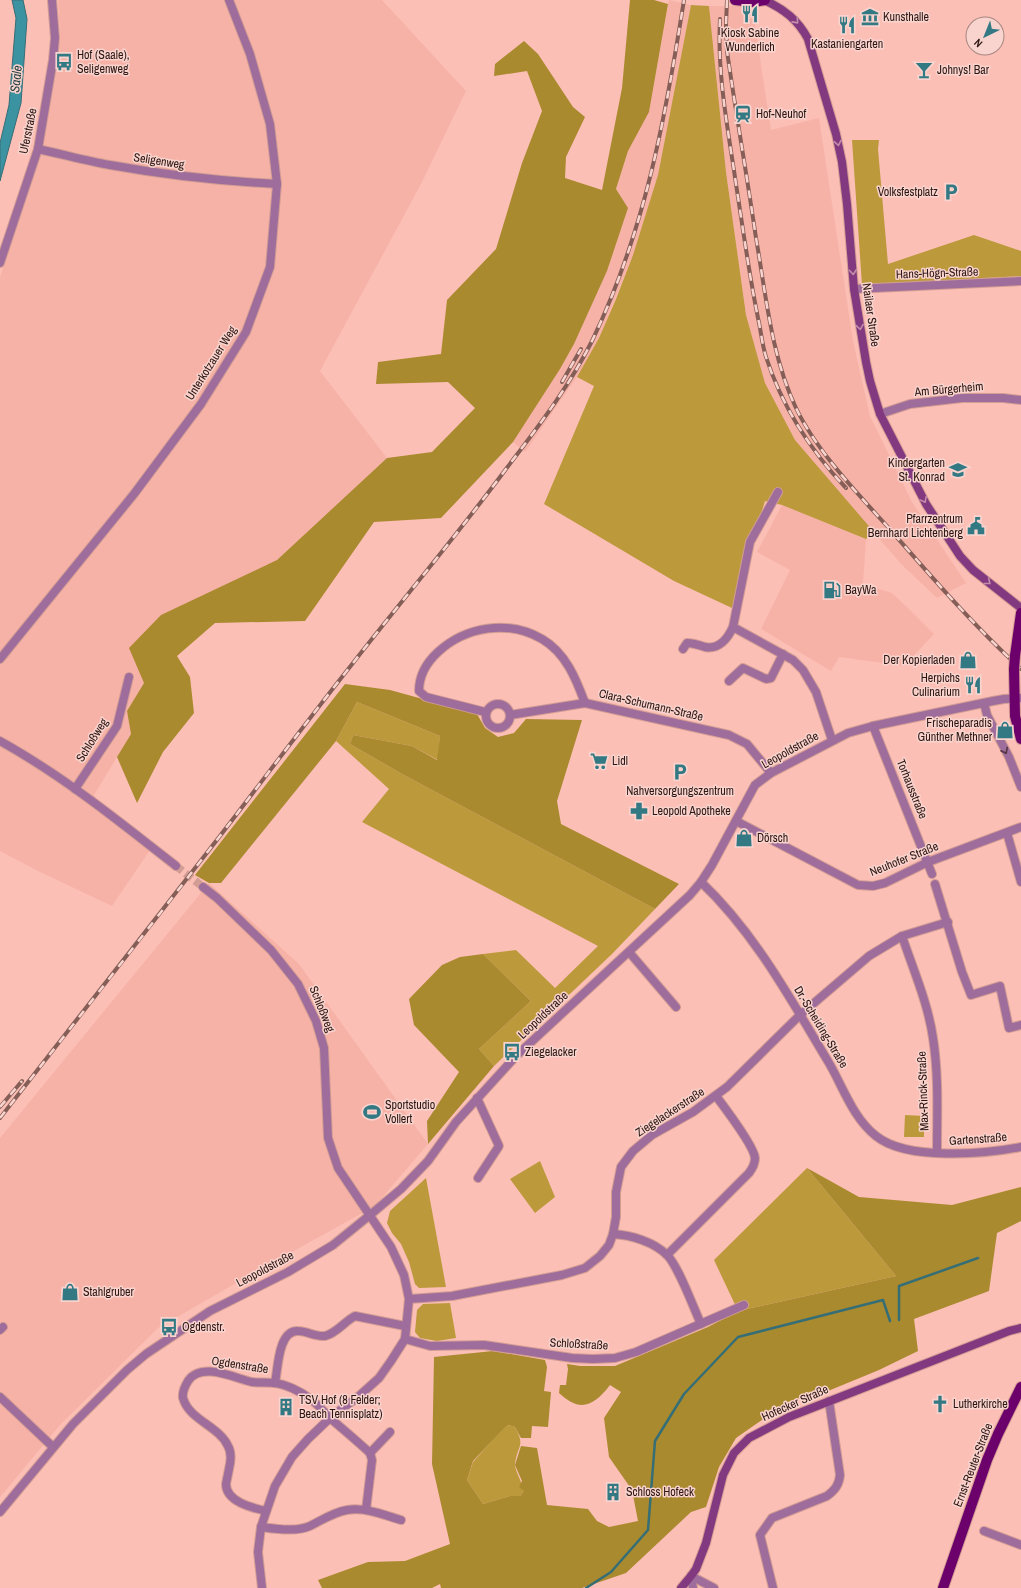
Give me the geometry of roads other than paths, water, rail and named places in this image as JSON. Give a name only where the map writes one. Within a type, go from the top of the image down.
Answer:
[{"type":"main road","points":[[735,0],[754,2],[764,0]]},
{"type":"main road","points":[[1021,613],[1014,669],[1017,698],[1015,716],[1021,739]]},
{"type":"main road","name":"Ernst-Reuter-Straße","points":[[943,1588],[966,1519],[998,1434],[1021,1387]]},
{"type":"main road","name":"Ernst-Reuter-Straße","points":[[1015,1400],[1021,1391]]},
{"type":"street","name":"Uferstraße","points":[[0,263],[38,149],[53,60],[55,38],[52,0]]},
{"type":"street","name":"Unterkotzauer Weg","points":[[0,659],[134,494],[201,404],[246,332],[270,268],[277,184],[270,124],[250,54],[229,0]]},
{"type":"street","name":"Nailaer Straße","points":[[764,0],[777,6],[790,15],[799,24],[808,39],[836,134],[842,162],[847,204],[854,289],[866,362],[880,414],[926,504],[960,556],[973,570],[1021,608]]},
{"type":"street","name":"Seligenweg","points":[[38,149],[109,165],[180,176],[224,181],[277,184]]},
{"type":"street","name":"Hans-Högn-Straße","points":[[854,289],[1021,282]]},
{"type":"street","name":"Am Bürgerheim","points":[[880,414],[910,404],[962,398],[1003,398],[1021,400]]},
{"type":"street","points":[[683,648],[687,643],[712,648],[717,646],[729,635],[734,627],[750,542],[778,492]]},
{"type":"street","points":[[734,627],[793,660],[804,670],[816,692],[832,740]]},
{"type":"street","points":[[486,712],[426,697],[419,692],[419,681],[423,670],[434,655],[448,643],[464,634],[478,629],[512,629],[542,639],[566,662],[575,676],[586,703]]},
{"type":"street","points":[[729,681],[743,668],[766,679],[771,678],[783,654]]},
{"type":"street","name":"Schloßweg","points":[[75,789],[117,726],[129,678]]},
{"type":"street","name":"Leopoldstraße","points":[[0,1512],[52,1447],[99,1397],[146,1354],[210,1311],[288,1272],[327,1248],[401,1189],[428,1161],[456,1122],[516,1056],[690,895],[701,882],[736,821],[754,785],[770,773],[848,733],[873,726],[984,703],[1017,698]]},
{"type":"street","points":[[499,703],[505,706],[510,715],[510,720],[506,726],[500,729],[493,728],[487,723],[486,712],[492,705],[499,703]]},
{"type":"street","name":"Clara-Schumann-Straße","points":[[510,715],[586,703],[729,735],[747,744],[770,773]]},
{"type":"street","points":[[984,703],[987,715],[1009,757],[1021,787]]},
{"type":"street","name":"Torhausstraße","points":[[873,726],[928,862]]},
{"type":"street","points":[[0,741],[50,771],[176,866]]},
{"type":"street","name":"Neuhofer Straße","points":[[736,821],[858,885],[873,886],[885,883],[928,862],[1021,827]]},
{"type":"street","points":[[1007,833],[1021,882]]},
{"type":"street","points":[[928,862],[932,874]]},
{"type":"street","name":"Dr.-Scheiding-Straße","points":[[701,882],[724,906],[771,967],[832,1068],[865,1127],[877,1137],[895,1147],[937,1153]]},
{"type":"street","points":[[935,884],[948,922],[962,972],[971,995],[1000,986],[1009,1028],[1021,1026]]},
{"type":"street","name":"Schloßweg","points":[[203,887],[217,898],[271,950],[298,984],[316,1022],[324,1048],[328,1138],[338,1168],[391,1247],[404,1275],[409,1299]]},
{"type":"street","name":"Ziegelackerstraße","points":[[409,1299],[452,1296],[562,1275],[585,1268],[600,1256],[609,1245],[613,1234],[616,1217],[616,1192],[621,1167],[633,1151],[652,1135],[693,1112],[716,1096],[744,1072],[800,1015],[869,956],[902,936],[948,922]]},
{"type":"street","name":"Max-Rinck-Straße","points":[[902,936],[923,997],[933,1037],[937,1073],[937,1153]]},
{"type":"street","points":[[629,952],[676,1007]]},
{"type":"street","points":[[667,1255],[749,1173],[754,1166],[755,1158],[751,1146],[716,1096]]},
{"type":"street","points":[[477,1098],[499,1146],[478,1178]]},
{"type":"street","name":"Gartenstraße","points":[[937,1153],[999,1151],[1021,1147]]},
{"type":"street","points":[[613,1234],[632,1237],[652,1245],[667,1255],[676,1268],[701,1324]]},
{"type":"street","points":[[262,1588],[258,1552],[261,1527],[275,1486],[292,1457],[330,1418],[359,1396],[379,1378],[405,1339],[405,1326],[409,1299]]},
{"type":"street","name":"Schloßstraße","points":[[405,1339],[430,1346],[484,1345],[536,1354],[593,1359],[615,1358],[636,1352],[744,1305]]},
{"type":"street","name":"Ogdenstraße","points":[[275,1383],[282,1344],[288,1334],[294,1331],[323,1336],[330,1334],[355,1316],[405,1326]]},
{"type":"street","name":"Hofecker Straße","points":[[1009,1331],[1021,1323]]},
{"type":"street","name":"Hofecker Straße","points":[[681,1588],[692,1576],[706,1543],[723,1475],[734,1453],[749,1438],[789,1417],[1009,1331],[1021,1328]]},
{"type":"street","name":"Ogdenstraße","points":[[266,1511],[248,1507],[237,1501],[227,1490],[226,1485],[231,1456],[229,1447],[224,1439],[187,1406],[183,1398],[183,1392],[190,1377],[197,1372],[208,1371],[254,1382],[275,1383],[294,1389],[309,1398],[370,1453]]},
{"type":"street","points":[[0,1396],[52,1447]]},
{"type":"street","points":[[772,1588],[760,1535],[772,1518],[827,1496],[839,1483],[840,1475],[829,1401]]},
{"type":"street","points":[[366,1510],[372,1460],[370,1453],[390,1432]]},
{"type":"street","points":[[261,1527],[296,1529],[308,1526],[333,1514],[346,1510],[366,1510],[401,1520]]},
{"type":"street","points":[[984,1531],[1021,1545]]},
{"type":"street","points":[[692,1576],[693,1588]]},
{"type":"street","points":[[692,1576],[714,1588]]},
{"type":"water","name":"Saale","points":[[12,0],[23,0],[27,19],[21,103],[0,181],[0,143],[9,105],[16,18]]},
{"type":"waterway","points":[[899,1320],[899,1286],[978,1258]]},
{"type":"waterway","points":[[586,1588],[611,1572],[648,1530],[655,1441],[684,1394],[738,1337],[883,1300],[890,1321]]},
{"type":"tunnel","points":[[176,866],[203,887]]},
{"type":"railway","points":[[0,1118],[334,687],[450,542],[541,423],[573,375],[592,341],[610,300],[626,258],[639,216],[661,132],[684,0]]},
{"type":"railway","points":[[727,0],[727,51],[766,303],[775,346],[796,408],[804,424],[837,470],[952,599],[1021,669]]},
{"type":"railway","points":[[720,19],[720,61],[724,102],[749,268],[765,352],[780,393],[798,427],[809,443],[846,488]]},
{"type":"railway","points":[[562,382],[581,349]]},
{"type":"railway","points":[[0,1107],[22,1081]]},
{"type":"place","name":"Kiosk Sabine Wunderlich","points":[[750,14]]},
{"type":"place","name":"Kunsthalle","points":[[870,17]]},
{"type":"place","name":"Kastaniengarten","points":[[847,25]]},
{"type":"place","name":"Hof (Saale), Seligenweg","points":[[64,62]]},
{"type":"place","name":"Johnys! Bar","points":[[924,70]]},
{"type":"place","name":"Hof-Neuhof","points":[[743,114]]},
{"type":"place","name":"Volksfestplatz","points":[[951,192]]},
{"type":"place","name":"Kindergarten St. Konrad","points":[[958,470]]},
{"type":"place","name":"Pfarrzentrum Bernhard Lichtenberg","points":[[976,526]]},
{"type":"place","name":"BayWa","points":[[832,590]]},
{"type":"place","name":"Der Kopierladen","points":[[968,660]]},
{"type":"place","name":"Herpichs Culinarium","points":[[973,685]]},
{"type":"place","name":"Frischeparadis Günther Methner","points":[[1005,730]]},
{"type":"place","name":"Lidl","points":[[599,761]]},
{"type":"place","name":"Nahversorgungszentrum","points":[[680,772]]},
{"type":"place","name":"Leopold Apotheke","points":[[639,811]]},
{"type":"place","name":"Dörsch","points":[[744,838]]},
{"type":"place","name":"Ziegelacker","points":[[512,1052]]},
{"type":"place","name":"Sportstudio Vollert","points":[[372,1112]]},
{"type":"place","name":"Stahlgruber","points":[[70,1292]]},
{"type":"place","name":"Ogdenstr.","points":[[169,1327]]},
{"type":"place","name":"Lutherkirche","points":[[940,1404]]},
{"type":"place","name":"TSV Hof (8 Felder; Beach Tennisplatz)","points":[[286,1407]]},
{"type":"place","name":"Schloss Hofeck","points":[[613,1492]]}]
